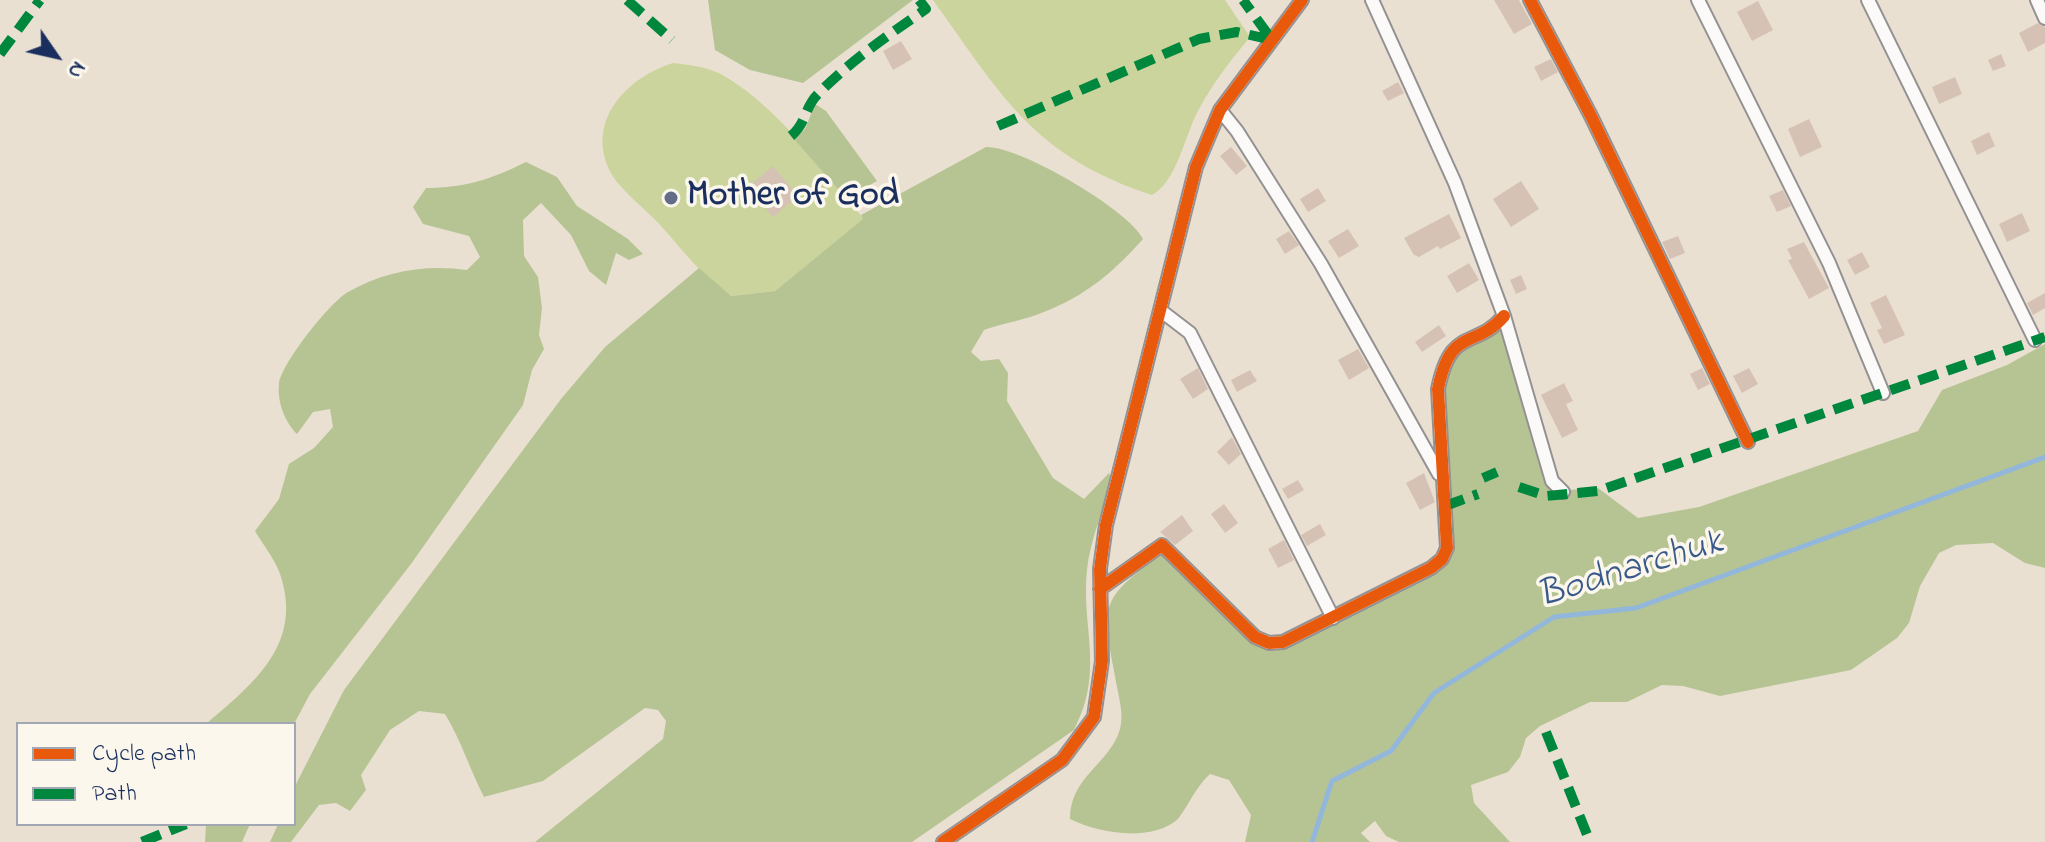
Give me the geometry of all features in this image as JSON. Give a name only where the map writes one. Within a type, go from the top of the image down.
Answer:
[{"type":"street","points":[[943,842],[1062,760],[1094,717],[1100,693],[1100,589],[1106,525],[1180,221],[1196,167],[1220,110],[1302,0]]},
{"type":"street","points":[[1372,0],[1455,183],[1504,316],[1552,481],[1563,492]]},
{"type":"street","points":[[1530,0],[1591,116],[1748,442]]},
{"type":"street","points":[[1698,0],[1829,263],[1883,393]]},
{"type":"street","points":[[1868,0],[2035,340]]},
{"type":"street","points":[[2037,0],[2045,18]]},
{"type":"street","points":[[1220,110],[1237,131],[1321,264],[1441,476]]},
{"type":"street","points":[[1160,310],[1190,333],[1333,618]]},
{"type":"street","points":[[1100,589],[1162,545],[1255,637],[1269,643],[1283,642],[1442,559],[1447,548],[1438,389],[1442,367],[1461,341],[1504,316]]},
{"type":"green space","points":[[708,0],[913,0],[803,83],[750,70],[715,50]]},
{"type":"green space","points":[[933,0],[1225,0],[1250,37],[1210,90],[1168,180],[1152,195],[1077,162],[1024,119],[1001,94]]},
{"type":"green space","points":[[673,63],[714,71],[746,91],[800,142],[864,219],[775,291],[731,296],[721,289],[611,173],[604,154],[603,136],[615,104],[640,79]]},
{"type":"green space","points":[[815,104],[826,111],[877,181],[846,198],[794,139],[805,129]]},
{"type":"green space","points":[[986,147],[1023,157],[1072,182],[1117,212],[1143,239],[1086,291],[1044,312],[984,330],[971,352],[981,361],[999,359],[1008,373],[1007,401],[1053,478],[1084,499],[1109,473],[1112,479],[1087,570],[1090,669],[1083,709],[1074,730],[912,842],[535,842],[663,739],[666,721],[658,710],[645,708],[543,781],[484,797],[445,714],[419,711],[390,730],[361,775],[366,790],[350,811],[336,803],[319,805],[291,842],[270,842],[277,826],[296,826],[296,784],[344,690],[561,399],[605,347],[699,268],[731,296],[775,291],[863,219],[861,215]]},
{"type":"green space","points":[[526,162],[557,177],[577,206],[628,239],[643,254],[629,260],[616,253],[606,285],[589,271],[571,235],[541,203],[523,220],[524,256],[538,277],[542,308],[539,335],[544,349],[532,370],[523,405],[411,564],[310,694],[295,722],[208,722],[241,694],[270,660],[280,642],[286,599],[278,568],[255,531],[279,499],[289,464],[314,448],[333,427],[330,409],[313,412],[297,434],[289,424],[279,391],[288,363],[319,320],[348,292],[376,279],[406,271],[437,268],[467,270],[480,257],[469,236],[423,224],[413,207],[426,188],[478,181]]},
{"type":"green space","points":[[1510,320],[1557,482],[1569,490],[1598,488],[1638,518],[1699,507],[1918,431],[1942,390],[2007,365],[2045,344],[2045,568],[2025,563],[1993,543],[1956,545],[1939,553],[1920,586],[1909,623],[1897,638],[1851,670],[1720,696],[1683,686],[1662,685],[1627,702],[1590,702],[1540,726],[1526,738],[1520,757],[1508,772],[1471,785],[1474,803],[1510,842],[1399,842],[1386,836],[1375,821],[1361,833],[1370,842],[1245,842],[1251,815],[1229,780],[1210,774],[1178,819],[1155,831],[1111,832],[1070,819],[1071,805],[1081,783],[1112,746],[1120,729],[1121,708],[1107,625],[1108,610],[1124,584],[1166,552],[1276,647],[1447,558],[1441,389],[1451,363],[1465,346]]},
{"type":"green space","points":[[206,826],[249,826],[242,842],[205,842]]},
{"type":"building","points":[[1494,0],[1519,0],[1532,24],[1514,34]]},
{"type":"building","points":[[1758,1],[1773,30],[1752,41],[1737,12]]},
{"type":"building","points":[[2038,23],[2045,27],[2045,43],[2028,52],[2019,33]]},
{"type":"building","points":[[901,41],[912,59],[893,70],[883,51]]},
{"type":"building","points":[[2001,54],[2006,66],[1993,71],[1988,60]]},
{"type":"building","points":[[1551,59],[1558,72],[1541,81],[1534,67]]},
{"type":"building","points":[[1955,77],[1962,94],[1939,104],[1932,87]]},
{"type":"building","points":[[1398,82],[1404,93],[1388,101],[1382,91]]},
{"type":"building","points":[[1809,119],[1822,147],[1800,157],[1788,129]]},
{"type":"building","points":[[1989,132],[1995,146],[1977,155],[1971,141]]},
{"type":"building","points":[[1231,147],[1247,166],[1236,175],[1220,156]]},
{"type":"building","points":[[773,166],[798,196],[773,217],[748,187]]},
{"type":"building","points":[[1521,181],[1539,209],[1511,227],[1493,199]]},
{"type":"building","points":[[1318,188],[1326,201],[1308,212],[1300,199]]},
{"type":"building","points":[[1783,190],[1791,206],[1777,212],[1769,196]]},
{"type":"building","points":[[2022,213],[2030,231],[2007,242],[1999,224]]},
{"type":"building","points":[[1449,214],[1461,238],[1419,257],[1414,255],[1404,238]]},
{"type":"building","points":[[1348,229],[1359,246],[1339,258],[1328,241]]},
{"type":"building","points":[[1289,231],[1299,245],[1285,254],[1276,239]]},
{"type":"building","points":[[1678,236],[1685,253],[1670,259],[1662,242]]},
{"type":"building","points":[[1804,242],[1829,288],[1809,299],[1788,260],[1792,259],[1787,249]]},
{"type":"building","points":[[1862,252],[1870,267],[1855,275],[1847,260]]},
{"type":"building","points":[[1469,263],[1479,280],[1457,293],[1447,276]]},
{"type":"building","points":[[1521,275],[1527,289],[1516,294],[1510,280]]},
{"type":"building","points":[[2045,293],[2045,308],[2033,315],[2027,303]]},
{"type":"building","points":[[1886,295],[1905,335],[1884,344],[1877,330],[1882,328],[1870,303]]},
{"type":"building","points":[[1439,325],[1446,336],[1422,352],[1415,342]]},
{"type":"building","points":[[1358,349],[1369,368],[1349,380],[1338,360]]},
{"type":"building","points":[[1198,368],[1208,389],[1193,399],[1180,379]]},
{"type":"building","points":[[1702,368],[1710,384],[1698,390],[1690,374]]},
{"type":"building","points":[[1749,368],[1758,384],[1742,393],[1733,376]]},
{"type":"building","points":[[1250,370],[1257,381],[1237,392],[1231,380]]},
{"type":"building","points":[[1564,383],[1573,401],[1566,404],[1578,430],[1562,438],[1541,395]]},
{"type":"building","points":[[1232,437],[1241,454],[1229,465],[1217,452]]},
{"type":"building","points":[[1424,473],[1435,502],[1420,510],[1406,483]]},
{"type":"building","points":[[1298,480],[1304,490],[1288,499],[1282,489]]},
{"type":"building","points":[[1224,504],[1238,523],[1225,533],[1211,514]]},
{"type":"building","points":[[1182,515],[1193,531],[1175,545],[1160,532]]},
{"type":"building","points":[[1320,524],[1326,535],[1307,546],[1301,535]]},
{"type":"building","points":[[1284,540],[1294,560],[1278,568],[1268,549]]},
{"type":"waterway","name":"Bodnarchuk","points":[[1312,842],[1332,781],[1391,751],[1434,693],[1554,617],[1636,608],[2045,457]]},
{"type":"marked path","points":[[0,54],[40,0]]},
{"type":"marked path","points":[[627,0],[672,40]]},
{"type":"marked path","points":[[791,136],[800,126],[813,100],[842,71],[926,9],[919,0]]},
{"type":"marked path","points":[[998,126],[1199,39],[1237,32],[1272,40],[1243,0]]},
{"type":"marked path","points":[[1519,487],[1546,496],[1598,491],[2045,337]]},
{"type":"marked path","points":[[1483,478],[1497,472]]},
{"type":"marked path","points":[[1445,506],[1478,494]]},
{"type":"marked path","points":[[1546,732],[1590,842]]},
{"type":"marked path","points":[[142,842],[181,826]]},
{"type":"cycle path","points":[[943,842],[1062,760],[1094,717],[1102,661],[1100,569],[1106,525],[1196,167],[1220,110],[1302,0]]},
{"type":"cycle path","points":[[1530,0],[1591,116],[1748,442]]},
{"type":"cycle path","points":[[1100,589],[1162,545],[1255,637],[1269,643],[1283,642],[1431,568],[1442,559],[1447,548],[1438,389],[1443,369],[1457,347],[1483,333],[1504,316]]},
{"type":"place","name":"Mother of God","points":[[671,198]]}]
